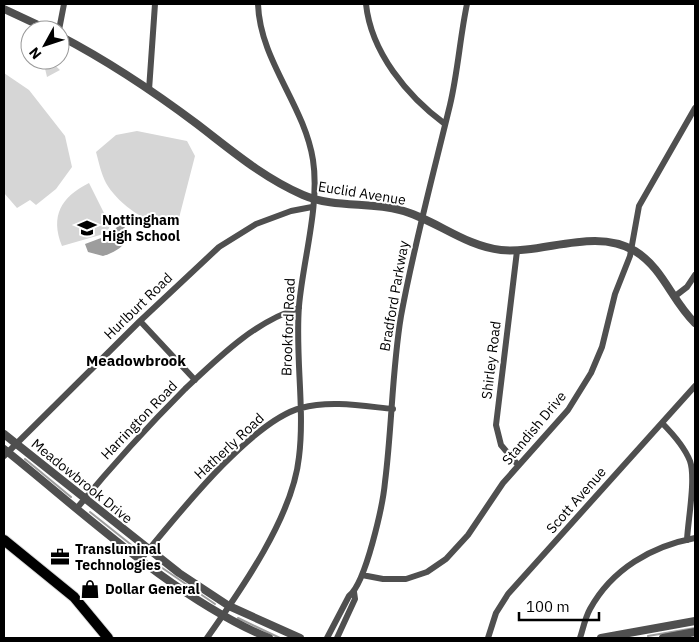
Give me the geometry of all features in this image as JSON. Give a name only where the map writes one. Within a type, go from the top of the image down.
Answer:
[{"type":"main road","points":[[4,540],[74,597],[108,638]]},
{"type":"street","points":[[60,20],[64,4]]},
{"type":"street","points":[[149,90],[155,4]]},
{"type":"street","name":"Brookford Road","points":[[207,638],[224,615],[271,536],[294,480],[299,459],[299,308],[315,177],[308,139],[263,38],[258,4]]},
{"type":"street","points":[[366,4],[374,36],[389,64],[419,102],[445,124]]},
{"type":"street","name":"Bradford Parkway","points":[[327,638],[362,575],[384,490],[401,316],[445,124],[467,4]]},
{"type":"street","points":[[4,9],[28,20]]},
{"type":"street","name":"Euclid Avenue","points":[[70,42],[149,90],[249,166],[273,181],[313,198],[388,207],[423,218],[481,246],[517,251],[592,242],[611,243],[631,249],[651,263],[674,298],[695,323]]},
{"type":"street","name":"Standish Drive","points":[[362,575],[383,579],[406,579],[427,572],[446,559],[468,535],[503,483],[568,410],[591,373],[602,347],[615,294],[631,249],[638,206],[695,108]]},
{"type":"street","name":"Hurlburt Road","points":[[5,453],[204,260],[239,233],[256,224],[291,211],[312,207]]},
{"type":"street","name":"Shirley Road","points":[[517,251],[496,426],[501,445],[518,465]]},
{"type":"street","points":[[674,298],[695,275]]},
{"type":"street","name":"Harrington Road","points":[[77,508],[126,450],[195,380],[230,348],[258,327],[299,308]]},
{"type":"street","points":[[140,321],[195,380]]},
{"type":"street","name":"Scott Avenue","points":[[488,638],[496,613],[508,594],[695,386]]},
{"type":"street","name":"Hatherly Road","points":[[141,559],[198,493],[232,457],[267,425],[300,408],[320,404],[393,408]]},
{"type":"street","points":[[662,423],[674,436],[690,462],[690,505],[687,540]]},
{"type":"street","name":"Meadowbrook Drive","points":[[4,434],[179,573],[229,606],[300,638]]},
{"type":"street","name":"Meadowbrook Drive","points":[[5,453],[141,559],[224,615],[269,638]]},
{"type":"street","points":[[580,638],[588,614],[600,594],[627,567],[657,548],[695,538]]},
{"type":"street","name":"Bradford Parkway","points":[[337,638],[355,599],[354,592]]},
{"type":"street","points":[[601,638],[638,635],[695,621]]},
{"type":"street","points":[[663,638],[695,632]]},
{"type":"shaded area","points":[[45,70],[60,70],[47,77]]},
{"type":"shaded area","points":[[4,73],[29,90],[65,136],[72,167],[56,189],[36,205],[30,200],[17,208],[4,193]]},
{"type":"shaded area","points":[[137,131],[187,141],[195,156],[179,218],[168,223],[150,220],[124,204],[111,190],[101,172],[96,152],[116,135]]},
{"type":"shaded area","points":[[89,183],[110,225],[107,233],[62,246],[57,225],[60,208],[79,188]]},
{"type":"shaded area","points":[[121,223],[129,233],[126,241],[120,248],[103,256],[88,252],[85,244],[109,235]]},
{"type":"waterway","points":[[25,459],[71,497]]},
{"type":"waterway","points":[[90,512],[134,547]]},
{"type":"waterway","points":[[155,563],[215,604]]},
{"type":"waterway","points":[[238,618],[280,638]]},
{"type":"waterway","points":[[648,636],[695,628]]},
{"type":"place","name":"Nottingham High School","points":[[87,228]]},
{"type":"place","name":"Transluminal Technologies","points":[[60,557]]},
{"type":"place","name":"Dollar General","points":[[90,589]]},
{"type":"district","name":"Meadowbrook","points":[[136,360]]}]
